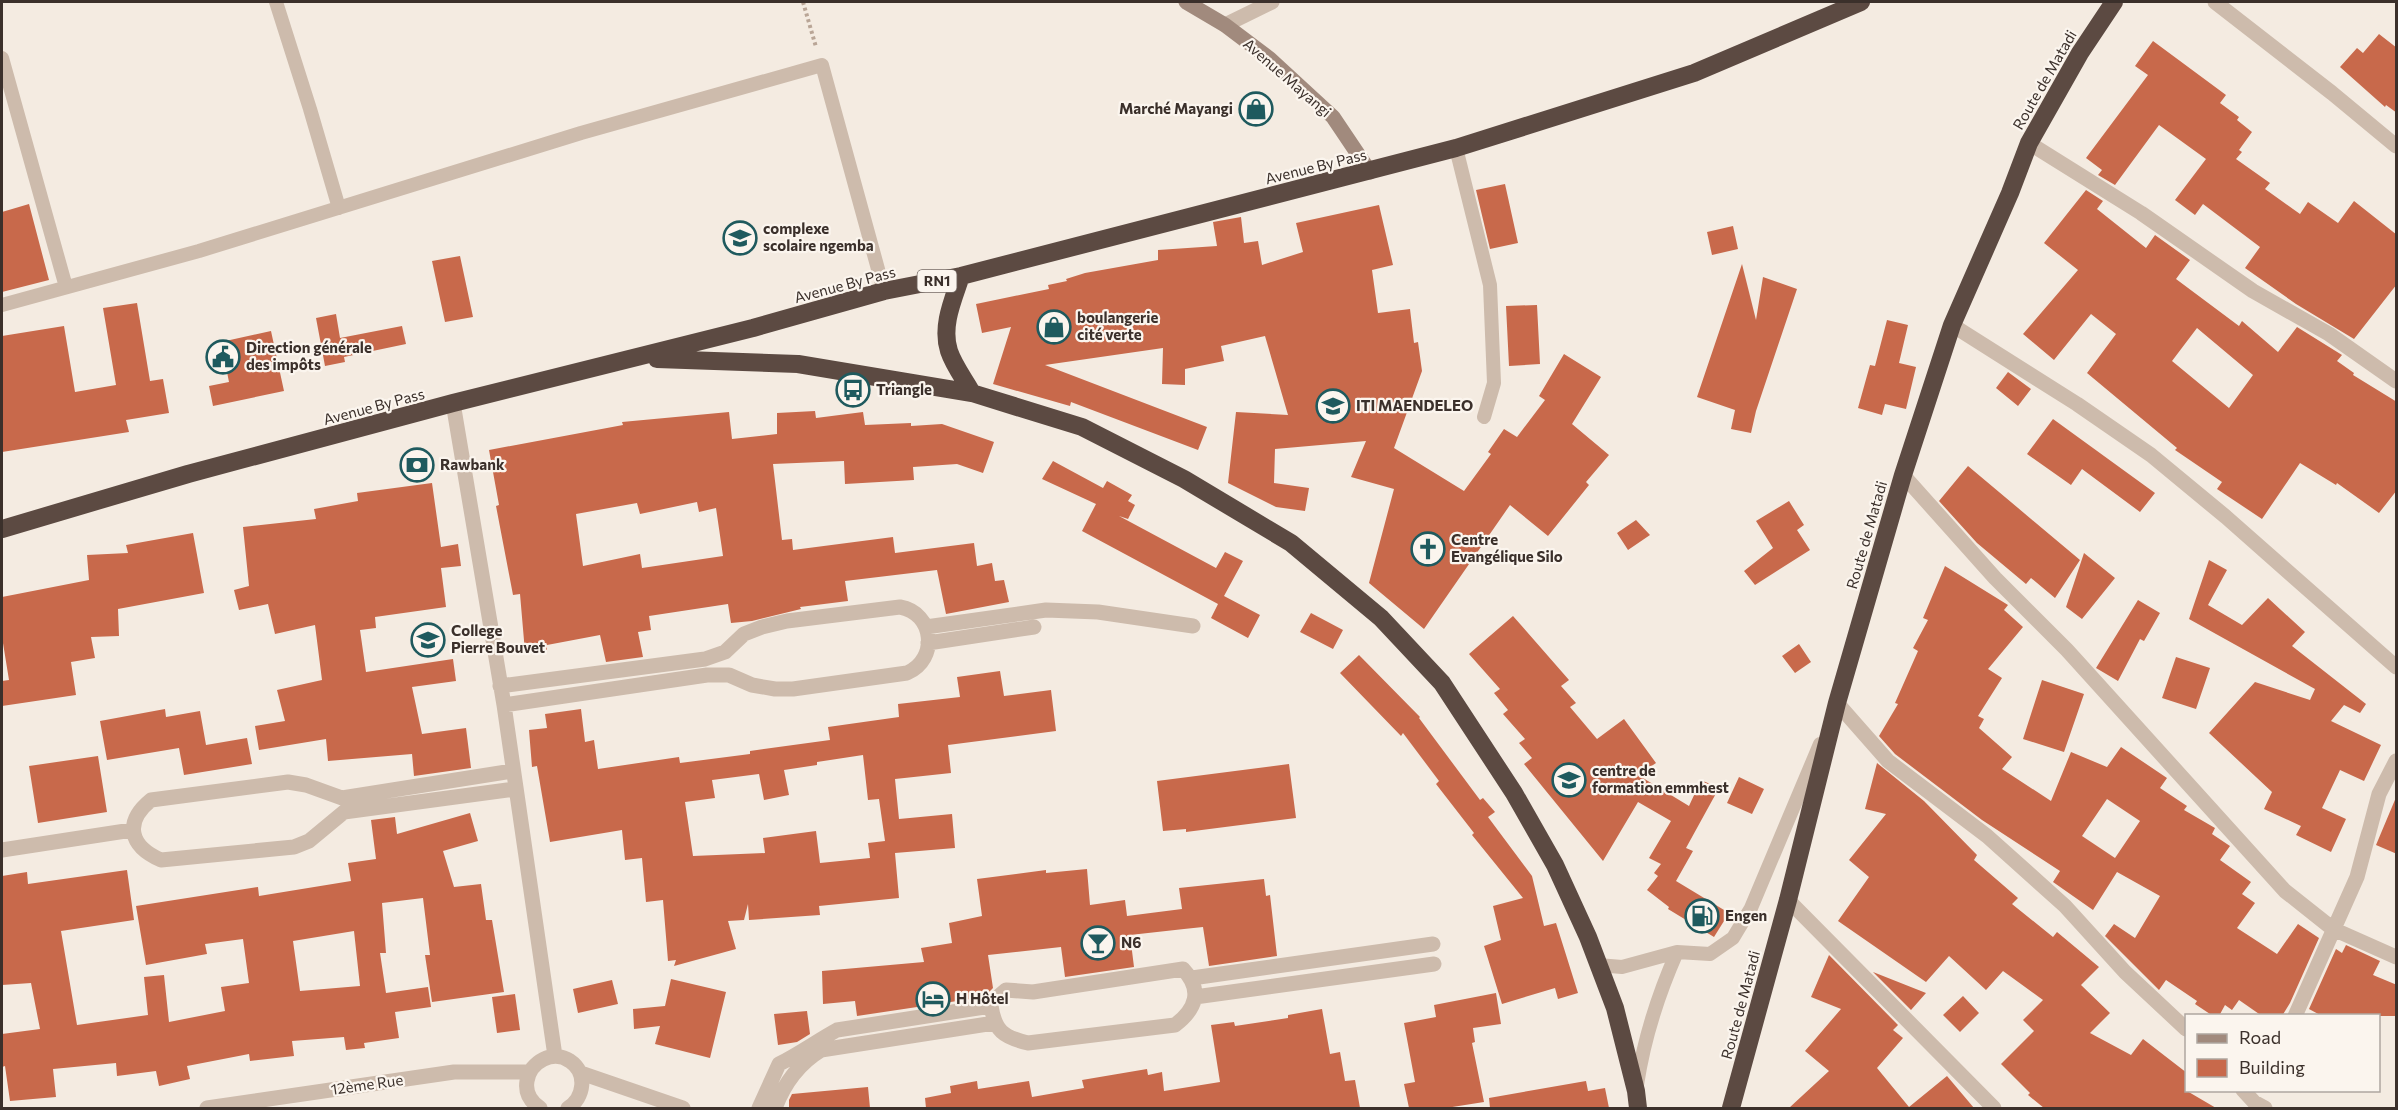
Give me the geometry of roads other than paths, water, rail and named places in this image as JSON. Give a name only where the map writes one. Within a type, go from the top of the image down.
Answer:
[{"type":"highway","name":"Avenue By Pass","points":[[2,529],[188,474],[637,358],[884,291],[961,276],[1456,148],[1694,73],[1861,2]]},
{"type":"highway","name":"Route de Matadi","points":[[1731,1108],[1788,900],[1837,704],[1903,475],[1952,325],[2010,193],[2029,143],[2080,53],[2115,2]]},
{"type":"highway","points":[[961,276],[947,320],[946,335],[949,352],[972,393]]},
{"type":"highway","points":[[637,358],[798,364],[972,393],[1082,427],[1184,479],[1292,543],[1381,618],[1442,683],[1514,793],[1556,865],[1598,965],[1615,1008],[1637,1100]]},
{"type":"street","name":"Avenue Mayangi","points":[[1186,2],[1225,25],[1270,59],[1333,117],[1370,172]]},
{"type":"street","points":[[1225,25],[1272,2]]},
{"type":"street","points":[[2215,2],[2397,146]]},
{"type":"street","points":[[2029,143],[2141,213],[2253,291],[2329,334],[2397,381]]},
{"type":"street","points":[[1952,325],[2077,404],[2151,455],[2226,517],[2397,667]]},
{"type":"street","points":[[453,404],[504,705],[555,1056]]},
{"type":"street","points":[[1903,475],[1995,578],[2082,668],[2285,891],[2333,929],[2397,957]]},
{"type":"street","points":[[500,686],[705,659],[725,652],[744,634],[762,627],[787,621],[889,608],[910,609],[918,615],[927,635],[924,661],[916,669],[907,673],[774,689],[737,680],[729,675],[707,675],[504,705]]},
{"type":"street","points":[[927,635],[1046,610],[1098,612],[1193,626]]},
{"type":"street","points":[[927,635],[1034,627]]},
{"type":"street","points":[[725,652],[729,675]]},
{"type":"street","points":[[1837,704],[1888,761],[1987,836],[2065,906],[2126,972],[2185,1027]]},
{"type":"street","points":[[2296,1014],[2357,877],[2379,794],[2397,760]]},
{"type":"street","points":[[512,771],[343,805],[309,841],[294,847],[161,860],[139,846],[132,830],[135,816],[151,800],[288,782],[306,785],[343,805],[515,789]]},
{"type":"street","points":[[2,850],[132,830]]},
{"type":"street","points":[[1788,900],[1994,1108]]},
{"type":"street","points":[[1192,978],[1432,944]]},
{"type":"street","points":[[1195,997],[1434,964]]},
{"type":"street","points":[[1183,969],[1192,978],[1195,997],[1193,1006],[1186,1017],[1175,1025],[1028,1043],[1005,1035],[999,1030],[994,1023],[991,1006],[992,1002],[1006,990],[1033,992],[1183,969]]},
{"type":"street","points":[[759,1108],[779,1064],[837,1030],[991,1006]]},
{"type":"street","points":[[775,1108],[791,1076],[805,1059],[821,1050],[994,1023]]},
{"type":"street","points":[[540,1108],[532,1103],[526,1088],[528,1072],[539,1061],[555,1056],[570,1061],[580,1073],[683,1108]]},
{"type":"street","name":"12ème Rue","points":[[207,1108],[454,1072],[528,1072]]},
{"type":"street","points":[[568,1108],[576,1104],[582,1089],[580,1073]]},
{"type":"street","points":[[2246,1092],[2258,1102]]},
{"type":"lane","points":[[276,2],[339,208]]},
{"type":"lane","points":[[2,58],[66,287]]},
{"type":"lane","points":[[2,305],[199,251],[581,134],[822,65],[884,291]]},
{"type":"lane","points":[[1456,148],[1490,285],[1494,383],[1484,417]]},
{"type":"lane","points":[[1598,965],[1622,967],[1677,952],[1710,954],[1733,938],[1750,908],[1837,704]]},
{"type":"lane","points":[[1637,1100],[1642,1052],[1658,996],[1677,952]]},
{"type":"place","name":"Marché Mayangi","points":[[1256,109]]},
{"type":"place","name":"complexe scolaire ngemba","points":[[740,238]]},
{"type":"place","name":"boulangerie cité verte","points":[[1054,327]]},
{"type":"place","name":"Direction générale des impôts","points":[[223,357]]},
{"type":"place","name":"Triangle","points":[[853,390]]},
{"type":"place","name":"ITI MAENDELEO","points":[[1333,406]]},
{"type":"place","name":"Rawbank","points":[[417,465]]},
{"type":"place","name":"Centre Evangélique Silo","points":[[1428,549]]},
{"type":"place","name":"College Pierre Bouvet","points":[[428,640]]},
{"type":"place","name":"centre de formation emmhest","points":[[1569,780]]},
{"type":"place","name":"Engen","points":[[1702,916]]},
{"type":"place","name":"N6","points":[[1098,943]]},
{"type":"place","name":"H Hôtel","points":[[933,999]]}]
